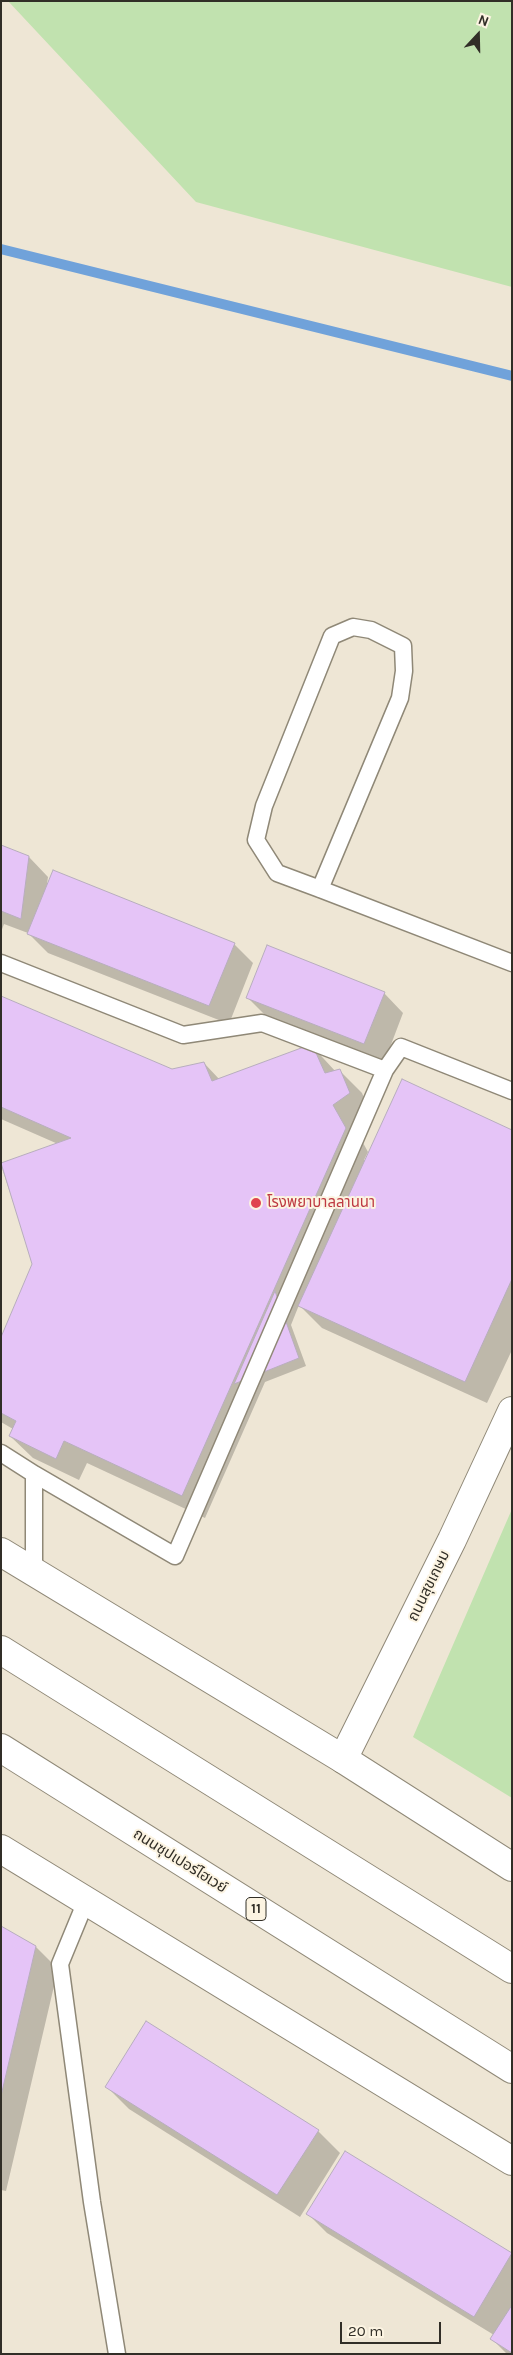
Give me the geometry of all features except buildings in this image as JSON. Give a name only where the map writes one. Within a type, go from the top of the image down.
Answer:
[{"type":"main road","name":"ถนนสุขเกษม","points":[[343,1759],[452,1540],[512,1411]]},
{"type":"main road","points":[[1,1552],[34,1570],[343,1759],[512,1867]]},
{"type":"main road","points":[[1,1650],[512,1969]]},
{"type":"main road","name":"ถนนซุปเปอร์ไฮเวย์","points":[[1,1748],[512,2069]]},
{"type":"main road","points":[[1,1850],[512,2161]]},
{"type":"lane","points":[[320,889],[400,698],[404,671],[403,646],[371,630],[353,627],[332,636],[264,806],[256,840],[277,873],[512,963]]},
{"type":"lane","points":[[1,963],[183,1035],[262,1023],[385,1070]]},
{"type":"lane","points":[[1,1454],[175,1556],[385,1070],[401,1047],[512,1091]]},
{"type":"lane","points":[[34,1474],[34,1570]]},
{"type":"lane","points":[[86,1901],[60,1964],[92,2202],[118,2354]]},
{"type":"green space","points":[[8,1],[512,1],[512,287],[196,202]]},
{"type":"green space","points":[[512,1509],[512,1798],[413,1737]]},
{"type":"waterway","points":[[1,249],[512,376]]},
{"type":"place","name":"โรงพยาบาลลานนา","points":[[256,1203]]}]
